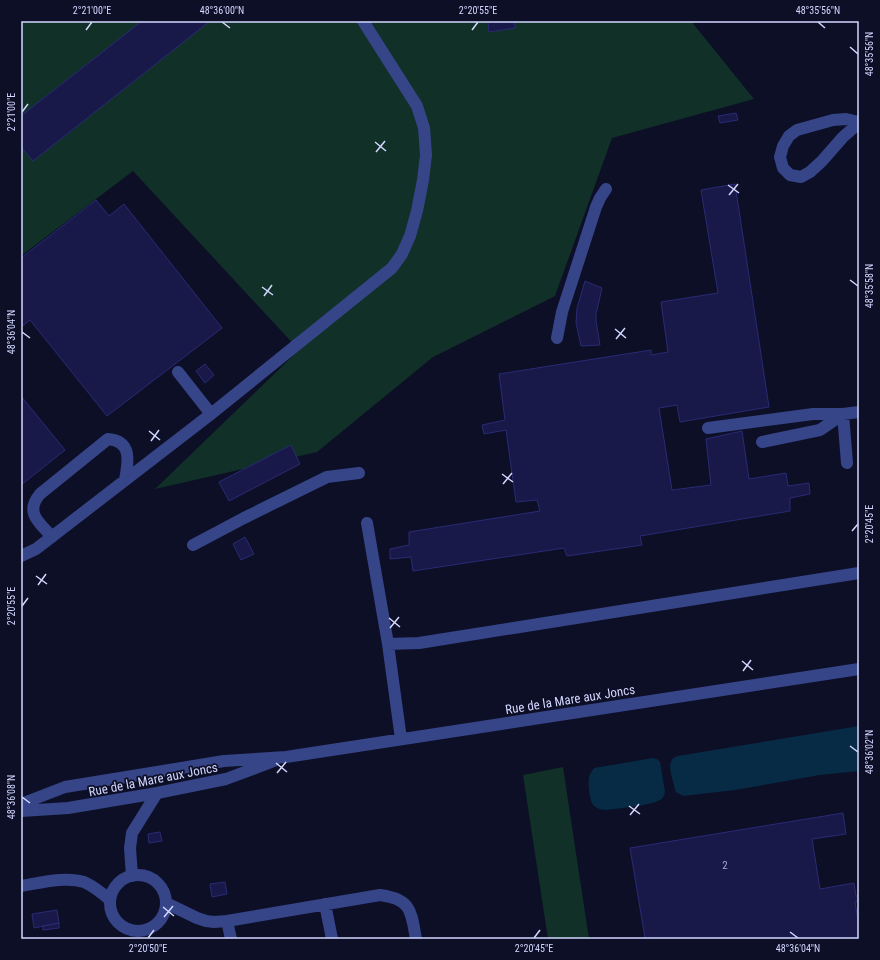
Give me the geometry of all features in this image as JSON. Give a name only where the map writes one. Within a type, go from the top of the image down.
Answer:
[{"type":"street","points":[[21,556],[36,549],[211,414],[392,268],[402,254],[410,236],[423,180],[426,155],[424,128],[417,106],[363,21]]},
{"type":"street","points":[[846,119],[859,123],[843,137],[810,172],[801,176],[790,175],[782,168],[780,157],[783,146],[789,136],[797,130],[833,120],[846,119]]},
{"type":"street","points":[[557,338],[562,312],[596,207],[606,189]]},
{"type":"street","points":[[178,372],[211,414]]},
{"type":"street","points":[[708,428],[813,414],[843,414],[859,412]]},
{"type":"street","points":[[762,442],[820,430],[843,414]]},
{"type":"street","points":[[843,414],[847,463]]},
{"type":"street","points":[[52,537],[35,516],[32,509],[35,500],[40,494],[108,440],[115,440],[121,444],[127,452],[128,462],[125,480]]},
{"type":"street","points":[[193,545],[327,477],[359,473]]},
{"type":"street","points":[[367,522],[388,644],[401,739]]},
{"type":"street","points":[[388,644],[419,643],[859,573]]},
{"type":"street","name":"Rue de la Mare aux Joncs","points":[[21,804],[64,787],[224,760],[286,757],[859,669]]},
{"type":"street","name":"Rue de la Mare aux Joncs","points":[[21,810],[68,808],[157,793],[226,779],[286,757]]},
{"type":"street","points":[[132,876],[130,848],[132,833],[157,793]]},
{"type":"street","points":[[132,876],[142,876],[151,879],[159,885],[164,894],[166,903],[164,913],[159,921],[152,927],[143,931],[134,931],[126,934],[113,917],[110,908],[110,900],[112,891],[117,884],[124,878],[132,876]]},
{"type":"street","points":[[21,886],[56,880],[72,880],[84,882],[110,900]]},
{"type":"street","points":[[166,903],[197,918],[214,922],[380,895],[391,896],[408,906],[412,915],[416,939]]},
{"type":"street","points":[[325,904],[332,939]]},
{"type":"street","points":[[227,921],[231,939]]},
{"type":"green space","points":[[21,21],[691,21],[754,99],[612,138],[555,296],[433,357],[317,452],[155,489],[299,350],[133,171],[21,256]]},
{"type":"green space","points":[[563,767],[589,939],[548,939],[523,775]]},
{"type":"water","points":[[859,726],[859,771],[820,775],[735,790],[683,796],[676,792],[670,764],[677,756]]},
{"type":"water","points":[[653,758],[660,762],[665,792],[661,799],[642,805],[607,810],[597,808],[592,804],[589,776],[594,768]]},
{"type":"building","points":[[142,21],[210,21],[33,161],[21,147],[21,116]]},
{"type":"building","points":[[488,21],[514,21],[515,28],[489,32]]},
{"type":"building","points":[[736,113],[738,120],[720,123],[718,116]]},
{"type":"building","points":[[735,184],[769,407],[680,422],[677,405],[659,408],[672,490],[711,485],[706,439],[742,431],[749,479],[786,473],[788,486],[809,483],[810,494],[790,498],[790,511],[640,536],[642,545],[567,556],[564,548],[413,571],[411,557],[390,559],[390,549],[409,545],[409,532],[540,511],[537,500],[516,502],[506,430],[484,434],[482,425],[505,420],[499,374],[651,350],[651,355],[668,352],[661,302],[718,293],[701,190]]},
{"type":"building","points":[[96,200],[109,216],[124,204],[222,328],[107,416],[30,320],[21,327],[21,258]]},
{"type":"building","points":[[585,281],[602,288],[596,314],[600,345],[581,346],[576,323],[577,308]]},
{"type":"building","points":[[205,364],[214,375],[205,383],[196,371]]},
{"type":"building","points":[[21,396],[65,450],[21,485]]},
{"type":"building","points":[[291,445],[300,464],[229,501],[219,482]]},
{"type":"building","points":[[245,537],[254,554],[241,560],[233,544]]},
{"type":"building","points":[[843,813],[846,834],[812,839],[820,889],[854,883],[856,896],[859,896],[859,901],[855,902],[859,926],[859,939],[641,939],[645,938],[630,848]]},
{"type":"building","points":[[160,832],[162,841],[149,843],[148,834]]},
{"type":"building","points":[[225,882],[227,894],[212,897],[210,884]]},
{"type":"building","points":[[57,910],[59,923],[34,928],[32,914]]},
{"type":"building","points":[[59,923],[59,928],[43,930],[43,926]]}]
